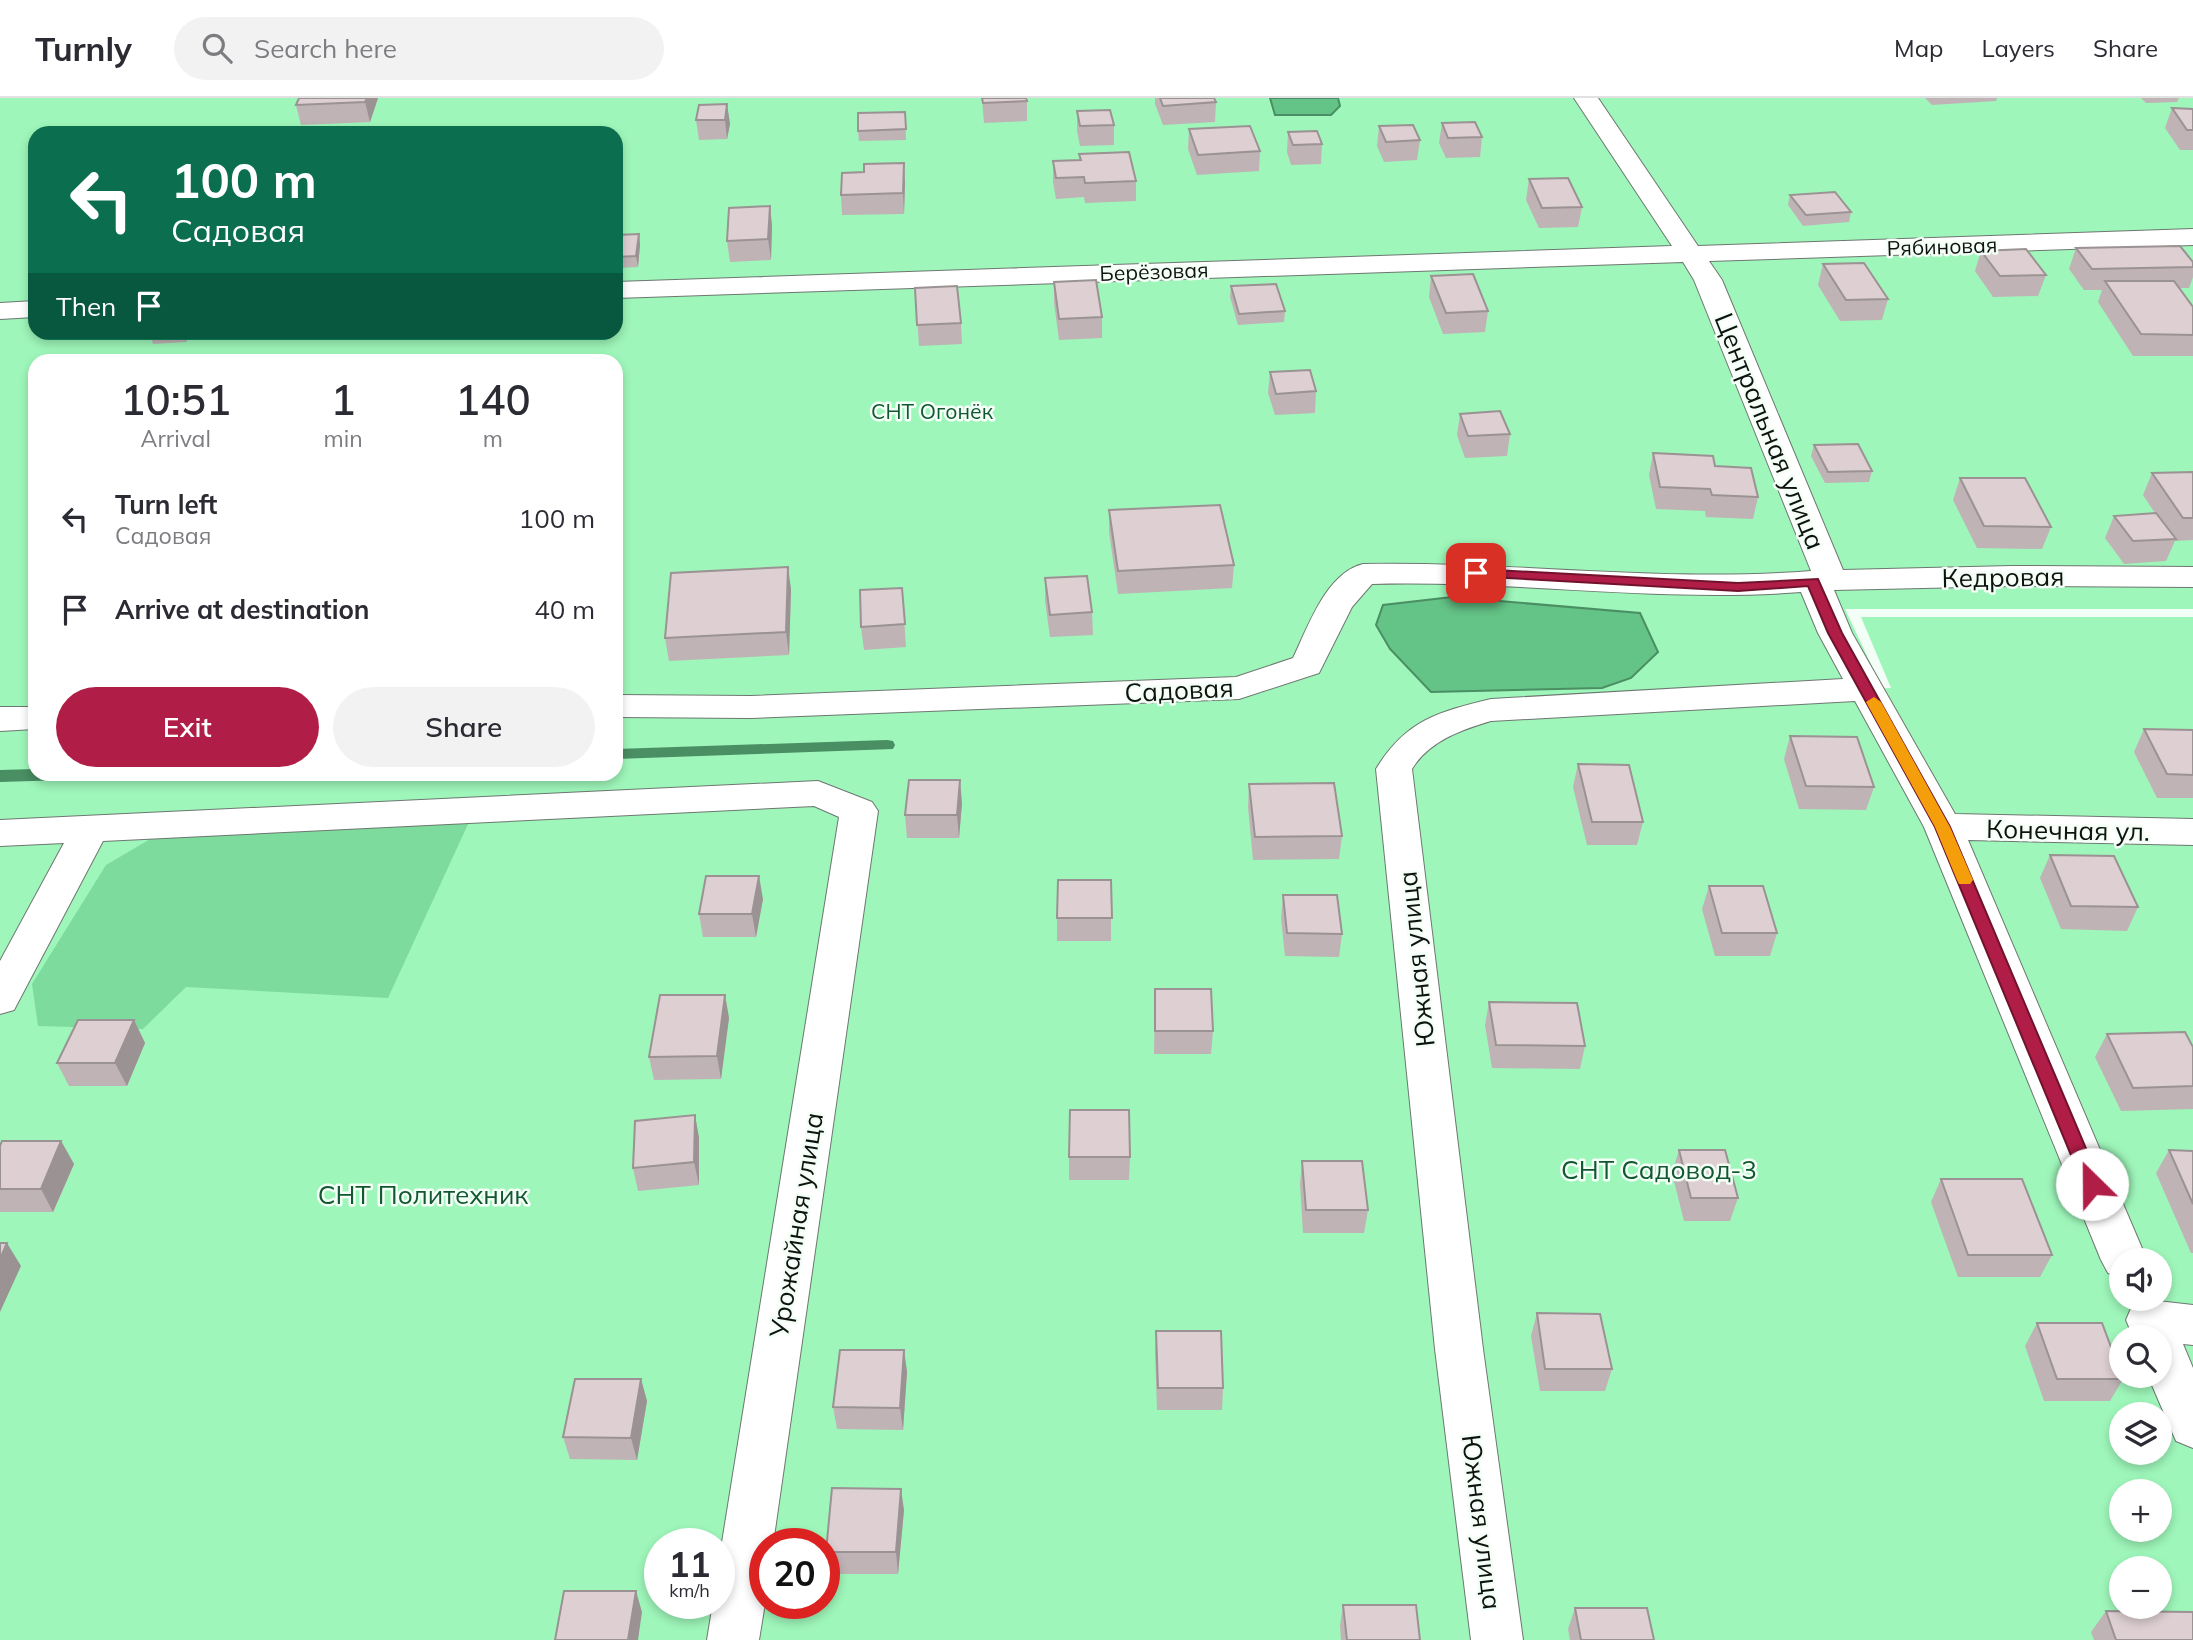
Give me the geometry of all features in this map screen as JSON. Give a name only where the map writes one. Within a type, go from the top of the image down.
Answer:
[{"type":"street","name":"Центральная улица","points":[[1586,98],[1708,280],[1822,581],[1835,633],[1942,827],[2119,1248]]},
{"type":"street","name":"Рябиновая","points":[[1691,254],[2193,237]]},
{"type":"street","name":"Берёзовая","points":[[623,290],[1691,254]]},
{"type":"street","points":[[0,311],[28,309]]},
{"type":"street","name":"Садовая","points":[[623,706],[751,707],[1239,688],[1307,665],[1336,604],[1363,574],[1450,572],[1738,587],[1822,581]]},
{"type":"street","name":"Кедровая","points":[[1822,581],[2012,576],[2193,577]]},
{"type":"street","name":"Южная улица","points":[[1497,1640],[1459,1349],[1394,769],[1403,751],[1424,734],[1451,720],[1490,710],[1867,689]]},
{"type":"street","points":[[0,719],[28,718]]},
{"type":"street","name":"Урожайная улица","points":[[90,830],[818,793],[859,811],[733,1640]]},
{"type":"street","name":"Конечная ул.","points":[[1942,827],[2193,832]]},
{"type":"street","points":[[0,833],[90,830],[0,999]]},
{"type":"street","points":[[2172,1364],[2193,1426]]},
{"type":"green space","points":[[0,98],[2193,98],[2193,609],[1845,609],[1878,679],[1455,706],[1891,688],[1861,617],[2193,617],[2193,1640],[0,1640]]},
{"type":"shaded area","points":[[1270,98],[1338,98],[1340,106],[1331,115],[1275,115]]},
{"type":"shaded area","points":[[1452,597],[1640,613],[1658,652],[1631,678],[1602,688],[1431,692],[1390,649],[1376,625],[1383,605]]},
{"type":"shaded area","points":[[469,822],[388,998],[186,987],[143,1029],[38,1026],[32,984],[106,865],[152,838]]},
{"type":"building","points":[[299,98],[367,98],[365,102],[296,105]]},
{"type":"building","points":[[982,98],[1026,98],[1027,101],[983,103]]},
{"type":"building","points":[[1160,98],[1214,98],[1216,102],[1163,106]]},
{"type":"building","points":[[727,104],[725,120],[696,120],[699,105]]},
{"type":"building","points":[[2172,108],[2193,109],[2193,130],[2187,130]]},
{"type":"building","points":[[1110,110],[1114,125],[1080,126],[1077,111]]},
{"type":"building","points":[[905,112],[906,129],[858,131],[858,113]]},
{"type":"building","points":[[1475,122],[1482,137],[1448,138],[1442,123]]},
{"type":"building","points":[[1413,125],[1420,140],[1386,142],[1379,126]]},
{"type":"building","points":[[1250,126],[1260,151],[1198,155],[1189,129]]},
{"type":"building","points":[[1317,131],[1322,144],[1293,145],[1288,132]]},
{"type":"building","points":[[1129,152],[1136,181],[1085,183],[1084,177],[1056,178],[1053,161],[1081,160],[1079,154]]},
{"type":"building","points":[[904,163],[903,193],[841,195],[842,173],[864,172],[864,164]]},
{"type":"building","points":[[1568,178],[1582,207],[1542,208],[1529,179]]},
{"type":"building","points":[[1835,192],[1851,212],[1806,215],[1790,195]]},
{"type":"building","points":[[770,206],[768,239],[727,241],[729,208]]},
{"type":"building","points":[[639,234],[636,256],[623,257],[623,235]]},
{"type":"building","points":[[2180,246],[2193,262],[2193,267],[2092,269],[2076,248]]},
{"type":"building","points":[[2026,249],[2046,275],[2000,276],[1981,251]]},
{"type":"building","points":[[1864,263],[1888,299],[1846,300],[1823,264]]},
{"type":"building","points":[[1473,274],[1488,311],[1446,313],[1431,276]]},
{"type":"building","points":[[1096,280],[1102,317],[1059,319],[1054,282]]},
{"type":"building","points":[[2105,281],[2174,281],[2193,307],[2193,335],[2141,334]]},
{"type":"building","points":[[1276,284],[1285,311],[1239,314],[1231,286]]},
{"type":"building","points":[[957,286],[961,323],[917,325],[915,288]]},
{"type":"building","points":[[1310,370],[1316,391],[1276,394],[1270,372]]},
{"type":"building","points":[[1500,411],[1510,434],[1468,436],[1460,414]]},
{"type":"building","points":[[1858,444],[1872,471],[1828,472],[1814,445]]},
{"type":"building","points":[[1653,453],[1713,456],[1715,466],[1751,468],[1758,497],[1712,495],[1710,489],[1660,487]]},
{"type":"building","points":[[2193,472],[2193,518],[2183,518],[2152,473]]},
{"type":"building","points":[[1960,478],[2025,478],[2051,527],[1984,526]]},
{"type":"building","points":[[1220,505],[1234,565],[1118,571],[1109,510]]},
{"type":"building","points":[[2156,513],[2176,539],[2133,541],[2114,516]]},
{"type":"building","points":[[788,567],[786,632],[665,638],[671,573]]},
{"type":"building","points":[[1087,576],[1092,612],[1050,615],[1045,578]]},
{"type":"building","points":[[902,588],[905,624],[861,627],[860,590]]},
{"type":"building","points":[[2144,729],[2193,730],[2193,775],[2167,774]]},
{"type":"building","points":[[1790,736],[1857,737],[1874,787],[1806,786]]},
{"type":"building","points":[[1578,764],[1629,765],[1643,822],[1592,822]]},
{"type":"building","points":[[909,780],[960,780],[957,815],[905,815]]},
{"type":"building","points":[[1334,783],[1342,836],[1255,837],[1249,784]]},
{"type":"building","points":[[2050,855],[2114,856],[2138,907],[2071,906]]},
{"type":"building","points":[[706,876],[759,876],[752,914],[699,914]]},
{"type":"building","points":[[1058,880],[1111,880],[1112,918],[1057,918]]},
{"type":"building","points":[[1709,886],[1763,886],[1777,933],[1722,933]]},
{"type":"building","points":[[1283,895],[1337,895],[1342,934],[1287,933]]},
{"type":"building","points":[[1155,989],[1211,989],[1213,1031],[1155,1031]]},
{"type":"building","points":[[660,995],[725,995],[717,1056],[649,1057]]},
{"type":"building","points":[[1489,1002],[1577,1003],[1585,1046],[1496,1045]]},
{"type":"building","points":[[78,1020],[134,1020],[115,1063],[57,1063]]},
{"type":"building","points":[[2185,1032],[2193,1047],[2193,1086],[2133,1088],[2107,1034]]},
{"type":"building","points":[[1070,1110],[1129,1110],[1130,1157],[1069,1157]]},
{"type":"building","points":[[695,1115],[694,1162],[633,1168],[635,1121]]},
{"type":"building","points":[[2,1141],[61,1141],[41,1189],[0,1189]]},
{"type":"building","points":[[1679,1150],[1725,1150],[1738,1198],[1691,1198]]},
{"type":"building","points":[[2169,1150],[2193,1151],[2193,1204]]},
{"type":"building","points":[[1302,1161],[1362,1161],[1368,1210],[1306,1210]]},
{"type":"building","points":[[1941,1179],[2022,1179],[2052,1255],[1968,1255]]},
{"type":"building","points":[[0,1243],[7,1243],[0,1259]]},
{"type":"building","points":[[1537,1313],[1600,1314],[1612,1369],[1545,1369]]},
{"type":"building","points":[[2037,1323],[2102,1323],[2109,1342],[2109,1379],[2057,1379]]},
{"type":"building","points":[[1156,1331],[1221,1331],[1223,1388],[1158,1388]]},
{"type":"building","points":[[840,1350],[904,1350],[900,1408],[833,1407]]},
{"type":"building","points":[[575,1379],[641,1379],[631,1438],[563,1437]]},
{"type":"building","points":[[832,1488],[901,1489],[896,1552],[840,1552],[840,1528],[828,1528]]},
{"type":"building","points":[[564,1591],[636,1591],[628,1640],[555,1640]]},
{"type":"building","points":[[1343,1605],[1416,1605],[1420,1640],[1347,1640]]},
{"type":"building","points":[[1575,1608],[1647,1608],[1654,1640],[1581,1640]]},
{"type":"building","points":[[2106,1611],[2109,1611],[2109,1619],[2172,1619],[2172,1612],[2193,1612],[2193,1640],[2116,1640]]},
{"type":"waterway","points":[[623,754],[887,745]]},
{"type":"waterway","points":[[0,776],[28,775]]},
{"type":"slow traffic","points":[[1874,702],[1942,827],[1965,880]]},
{"type":"route","points":[[1476,573],[1738,587],[1813,582],[1835,633],[1942,827],[2092,1184]]},
{"type":"park label","name":"СНТ Огонёк","points":[[932,411]]},
{"type":"park label","name":"СНТ Садовод-3","points":[[1659,1169]]},
{"type":"park label","name":"СНТ Политехник","points":[[423,1194]]}]
